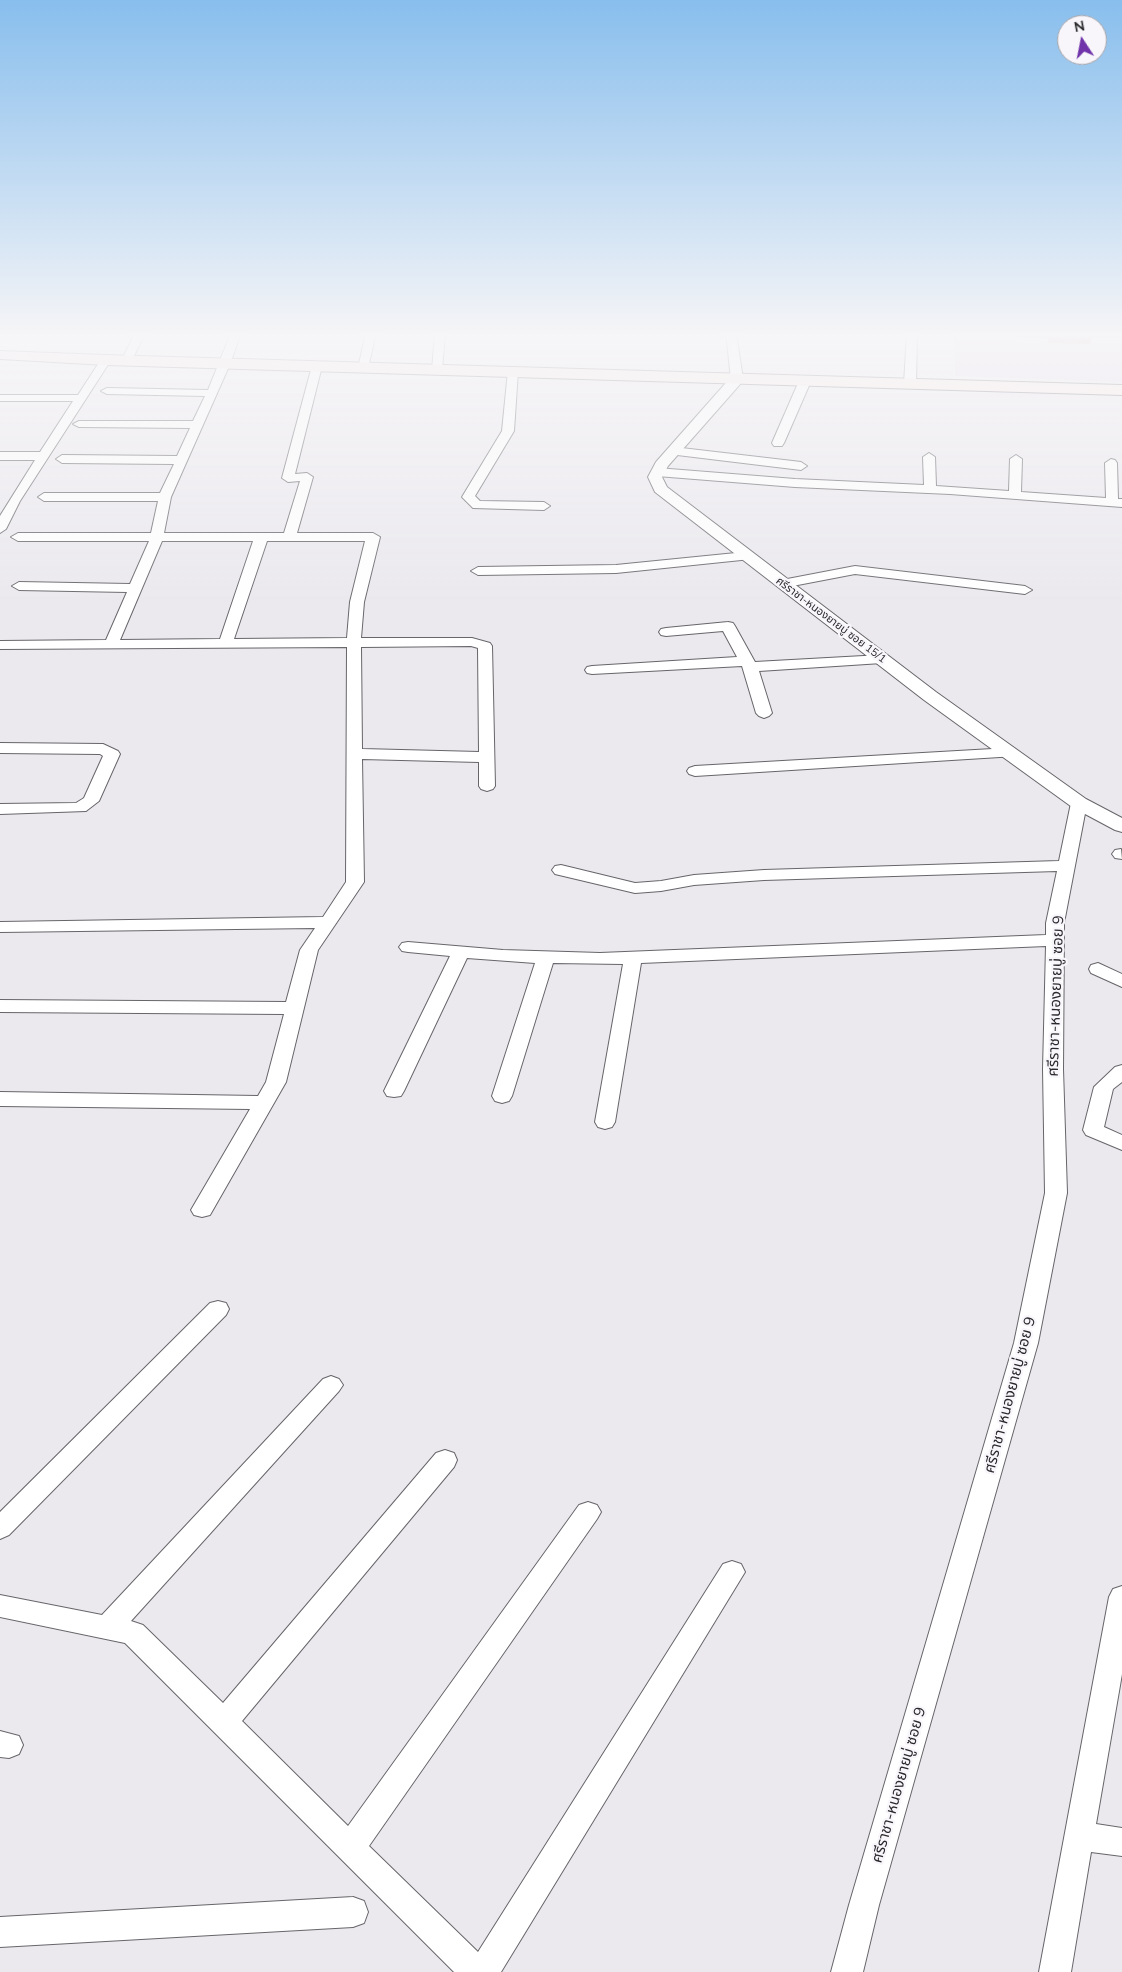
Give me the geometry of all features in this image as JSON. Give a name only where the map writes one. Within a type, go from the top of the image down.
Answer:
[{"type":"street","points":[[0,529],[6,505],[43,456],[63,425]]},
{"type":"street","points":[[111,646],[156,539],[165,497],[196,425]]},
{"type":"street","points":[[289,538],[307,478],[288,478],[302,425]]},
{"type":"street","points":[[508,425],[508,431],[468,498],[477,505],[544,506]]},
{"type":"street","points":[[657,472],[696,425]]},
{"type":"street","points":[[778,443],[786,425]]},
{"type":"street","points":[[673,451],[801,466]]},
{"type":"street","points":[[0,456],[43,456]]},
{"type":"street","points":[[929,457],[930,489]]},
{"type":"street","points":[[62,460],[181,460]]},
{"type":"street","points":[[1015,495],[1016,460]]},
{"type":"street","points":[[657,472],[795,483],[930,489],[1117,503],[1111,463]]},
{"type":"street","name":"ศรีราชา-หนองยายบู่ ซอย 15/1","points":[[657,472],[654,477],[660,489],[782,584],[1079,803],[1122,826]]},
{"type":"street","points":[[44,497],[165,497]]},
{"type":"street","points":[[18,538],[374,538],[357,602],[354,642],[355,882],[309,950],[276,1082],[202,1210]]},
{"type":"street","points":[[226,643],[261,538]]},
{"type":"street","points":[[478,571],[616,569],[746,556]]},
{"type":"street","points":[[782,584],[855,570],[1025,590]]},
{"type":"street","points":[[19,586],[134,588]]},
{"type":"street","points":[[666,632],[728,626],[748,664],[764,713]]},
{"type":"street","points":[[0,645],[111,646],[226,643],[472,642],[485,646],[487,786]]},
{"type":"street","points":[[592,670],[882,659]]},
{"type":"street","points":[[0,748],[103,748],[112,754],[91,801],[80,808],[0,808]]},
{"type":"street","points":[[695,771],[1010,753]]},
{"type":"street","points":[[355,754],[487,756]]},
{"type":"street","name":"ศรีราชา-หนองยายบู่ ซอย 9","points":[[846,1972],[1026,1343],[1056,1193],[1053,1069],[1055,923],[1079,803]]},
{"type":"street","points":[[560,870],[635,888],[661,886],[694,880],[764,875],[1066,866]]},
{"type":"street","points":[[0,927],[328,922]]},
{"type":"street","points":[[408,947],[503,956],[600,959],[1054,940]]},
{"type":"street","points":[[394,1091],[460,952]]},
{"type":"street","points":[[502,1096],[546,957]]},
{"type":"street","points":[[605,1122],[633,958]]},
{"type":"street","points":[[1098,970],[1122,981]]},
{"type":"street","points":[[0,1006],[295,1008]]},
{"type":"street","points":[[1122,1071],[1104,1087],[1093,1130],[1122,1143]]},
{"type":"street","points":[[0,1099],[264,1103]]},
{"type":"street","points":[[0,1528],[218,1309]]},
{"type":"street","points":[[107,1628],[331,1385]]},
{"type":"street","points":[[224,1723],[445,1460]]},
{"type":"street","points":[[350,1848],[588,1512]]},
{"type":"street","points":[[483,1972],[732,1572]]},
{"type":"street","points":[[1055,1972],[1122,1597]]},
{"type":"street","points":[[0,1606],[133,1633],[476,1972]]},
{"type":"street","points":[[1079,1836],[1122,1842]]},
{"type":"street","points":[[0,1932],[353,1912]]}]
